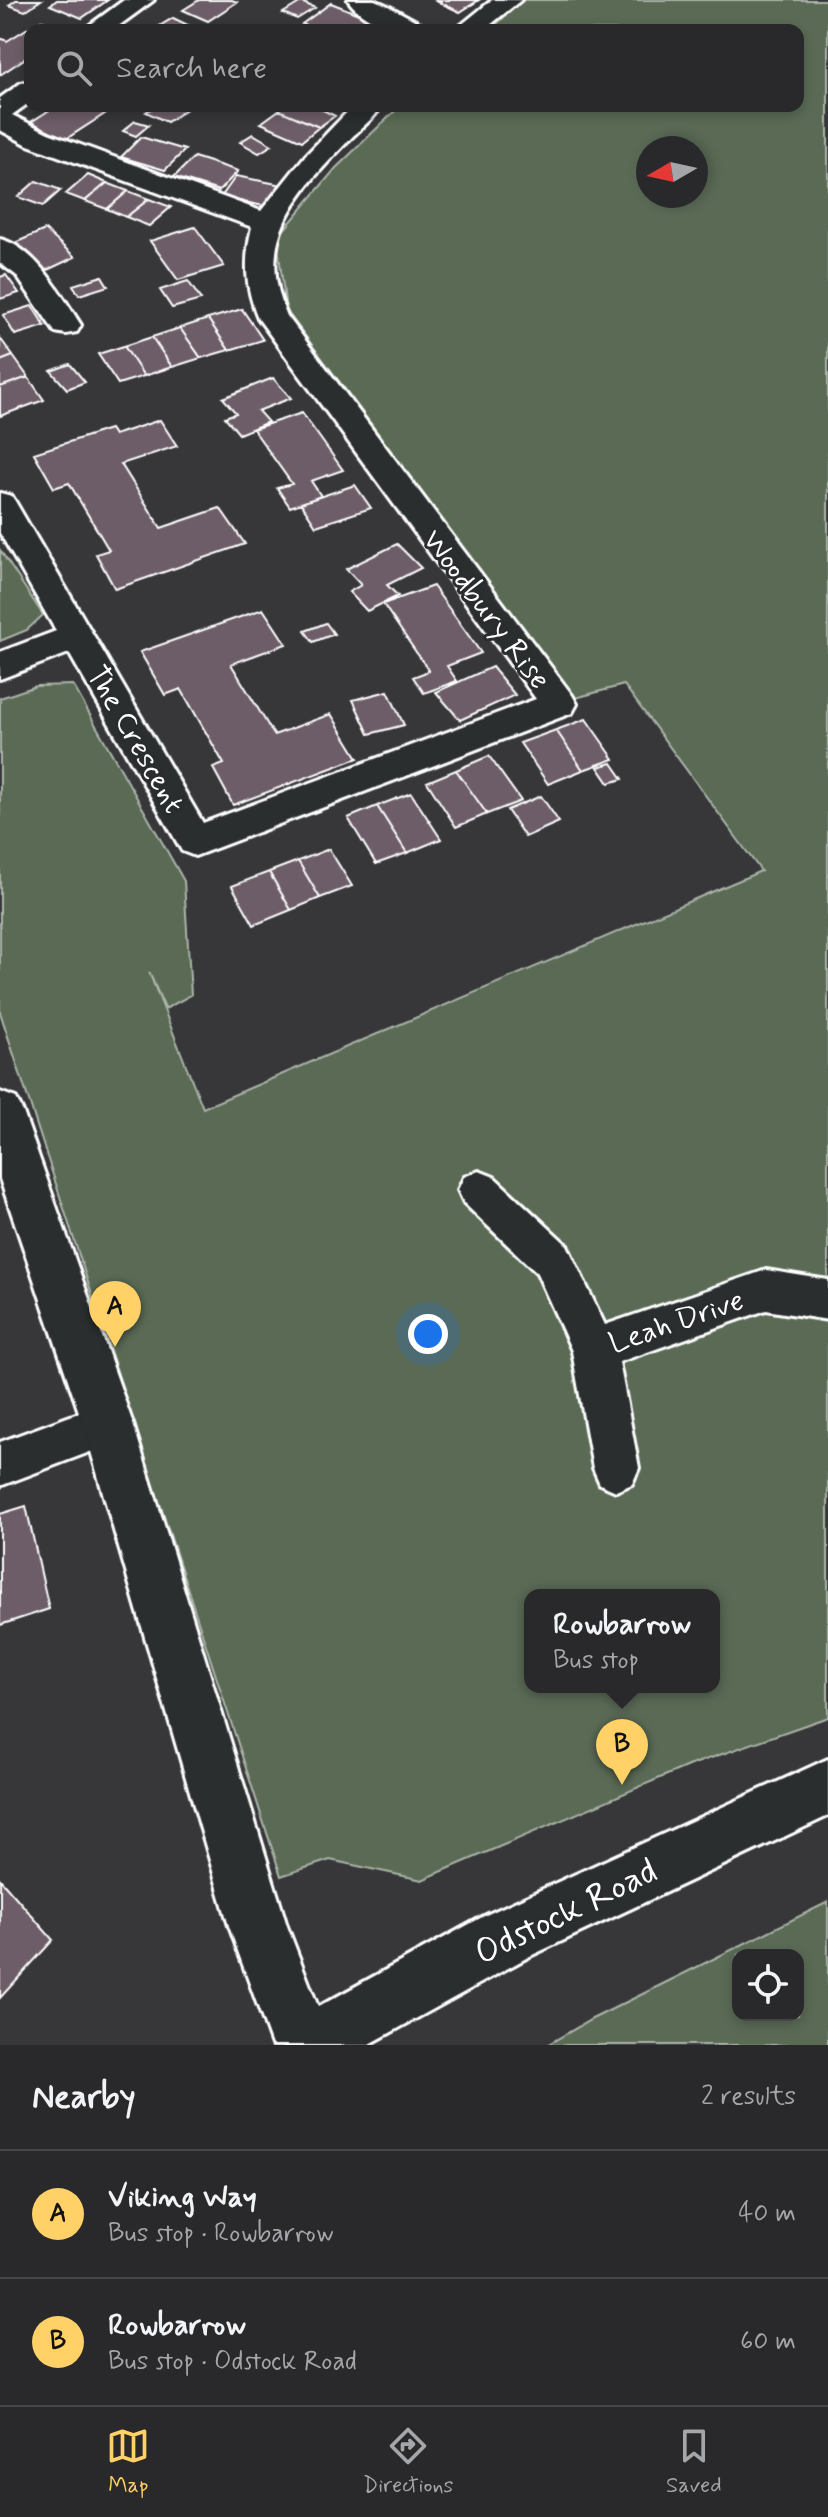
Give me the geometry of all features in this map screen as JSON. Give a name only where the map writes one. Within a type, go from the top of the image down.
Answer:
[{"type":"street","points":[[105,24],[141,0]]},
{"type":"street","points":[[361,0],[382,15],[403,24]]},
{"type":"street","points":[[476,24],[508,0]]},
{"type":"street","points":[[0,111],[24,93]]},
{"type":"street","name":"Woodbury Rise","points":[[195,841],[559,704],[273,318],[264,297],[259,275],[267,223],[328,144],[363,112]]},
{"type":"street","points":[[0,119],[38,139],[267,223]]},
{"type":"street","points":[[0,248],[26,269],[66,325]]},
{"type":"street","name":"The Crescent","points":[[0,504],[195,841]]},
{"type":"street","name":"The Crescent","points":[[0,666],[77,637]]},
{"type":"street","points":[[0,1112],[108,1424],[258,1926],[302,2045]]},
{"type":"street","points":[[479,1190],[552,1259],[594,1350]]},
{"type":"street","name":"Leah Drive","points":[[616,1468],[594,1350],[766,1290],[828,1300]]},
{"type":"street","points":[[0,1464],[108,1424]]},
{"type":"street","name":"Odstock Road","points":[[308,2045],[507,1936],[828,1787]]},
{"type":"green space","points":[[523,0],[828,0],[828,1717],[688,1766],[422,1880],[330,1860],[281,1876],[0,1012],[0,698],[36,686],[73,685],[184,881],[191,995],[165,1009],[149,972],[203,1108],[761,871],[624,685],[575,698],[286,310],[277,238],[336,168],[394,112],[804,112],[804,24],[497,24]]},
{"type":"green space","points":[[0,550],[43,615],[27,630],[0,641]]},
{"type":"green space","points":[[828,1902],[828,2045],[547,2045],[592,2019],[732,1950],[732,2021],[804,2021],[804,1949],[733,1949]]},
{"type":"building","points":[[16,0],[41,0],[25,11],[9,5]]},
{"type":"building","points":[[57,0],[108,0],[82,18],[50,5]]},
{"type":"building","points":[[199,0],[237,2],[208,21],[183,10]]},
{"type":"building","points":[[434,0],[479,0],[460,12]]},
{"type":"building","points":[[301,2],[315,8],[297,19],[283,13]]},
{"type":"building","points":[[331,3],[371,19],[365,24],[302,24]]},
{"type":"building","points":[[173,18],[186,24],[163,24]]},
{"type":"building","points":[[24,30],[24,59],[0,75],[0,38],[7,41]]},
{"type":"building","points":[[47,112],[108,112],[66,139],[31,122]]},
{"type":"building","points":[[146,112],[182,112],[167,122]]},
{"type":"building","points":[[276,112],[284,112],[319,127],[302,141],[261,123]]},
{"type":"building","points":[[284,112],[327,112],[335,116],[319,127]]},
{"type":"building","points":[[135,121],[149,125],[136,136],[123,131]]},
{"type":"building","points":[[253,134],[272,145],[259,153],[240,142]]},
{"type":"building","points":[[141,137],[185,150],[165,170],[121,157]]},
{"type":"building","points":[[194,157],[238,171],[219,191],[174,177]]},
{"type":"building","points":[[88,175],[107,183],[85,201],[66,194]]},
{"type":"building","points":[[236,176],[282,185],[268,207],[221,197]]},
{"type":"building","points":[[36,181],[61,190],[43,206],[18,197]]},
{"type":"building","points":[[107,183],[128,191],[107,209],[85,201]]},
{"type":"building","points":[[128,191],[149,199],[126,217],[107,209]]},
{"type":"building","points":[[149,199],[171,207],[149,226],[126,217]]},
{"type":"building","points":[[195,227],[224,266],[178,280],[150,241]]},
{"type":"building","points":[[45,230],[75,257],[43,272],[12,244]]},
{"type":"building","points":[[6,275],[19,293],[0,299],[0,277]]},
{"type":"building","points":[[102,276],[108,286],[79,295],[73,285]]},
{"type":"building","points":[[188,281],[201,300],[172,308],[160,290]]},
{"type":"building","points":[[32,306],[45,326],[15,335],[3,315]]},
{"type":"building","points":[[242,309],[263,340],[229,350],[208,319]]},
{"type":"building","points":[[208,319],[229,350],[201,358],[180,328]]},
{"type":"building","points":[[180,328],[201,358],[172,367],[152,337]]},
{"type":"building","points":[[152,337],[172,367],[144,376],[124,346]]},
{"type":"building","points":[[0,338],[13,356],[0,361]]},
{"type":"building","points":[[124,346],[144,376],[118,384],[98,354]]},
{"type":"building","points":[[13,356],[28,377],[0,387],[0,361]]},
{"type":"building","points":[[70,364],[85,382],[67,389],[51,371]]},
{"type":"building","points":[[28,377],[44,400],[0,416],[0,387]]},
{"type":"building","points":[[273,378],[291,398],[258,411],[268,422],[239,434],[225,417],[236,413],[223,398]]},
{"type":"building","points":[[302,413],[343,470],[311,481],[321,496],[290,507],[277,488],[292,484],[253,429]]},
{"type":"building","points":[[160,420],[177,446],[121,464],[161,528],[220,508],[245,544],[115,589],[96,554],[109,550],[69,483],[54,488],[34,453],[110,429],[114,435]]},
{"type":"building","points":[[355,485],[371,508],[316,526],[301,503]]},
{"type":"building","points":[[397,544],[421,568],[387,585],[398,596],[367,611],[349,592],[361,585],[346,569]]},
{"type":"building","points":[[433,586],[481,653],[447,666],[457,681],[424,693],[413,677],[429,671],[383,604]]},
{"type":"building","points":[[263,609],[286,644],[231,664],[274,735],[331,714],[358,758],[233,805],[213,768],[224,764],[181,689],[165,695],[140,652]]},
{"type":"building","points":[[326,623],[334,634],[313,642],[305,631]]},
{"type":"building","points":[[492,667],[515,695],[460,720],[436,692]]},
{"type":"building","points":[[388,691],[404,725],[369,734],[353,700]]},
{"type":"building","points":[[586,719],[614,759],[583,770],[556,730]]},
{"type":"building","points":[[556,730],[583,770],[548,784],[520,743]]},
{"type":"building","points":[[489,756],[521,801],[487,814],[456,770]]},
{"type":"building","points":[[612,763],[623,779],[609,783],[598,767]]},
{"type":"building","points":[[456,770],[487,814],[456,827],[427,782]]},
{"type":"building","points":[[411,793],[441,839],[407,853],[377,806]]},
{"type":"building","points":[[541,796],[559,822],[525,837],[507,810]]},
{"type":"building","points":[[377,806],[407,853],[376,864],[348,818]]},
{"type":"building","points":[[329,849],[352,886],[320,898],[298,861]]},
{"type":"building","points":[[298,861],[320,898],[291,910],[269,872]]},
{"type":"building","points":[[269,872],[291,910],[254,925],[232,886]]},
{"type":"building","points":[[26,1506],[49,1609],[0,1625],[0,1514]]},
{"type":"building","points":[[0,1879],[53,1940],[0,1998]]},
{"type":"place","name":"Viking Way","points":[[115,1347]]},
{"type":"place","name":"Rowbarrow","points":[[622,1785]]}]
